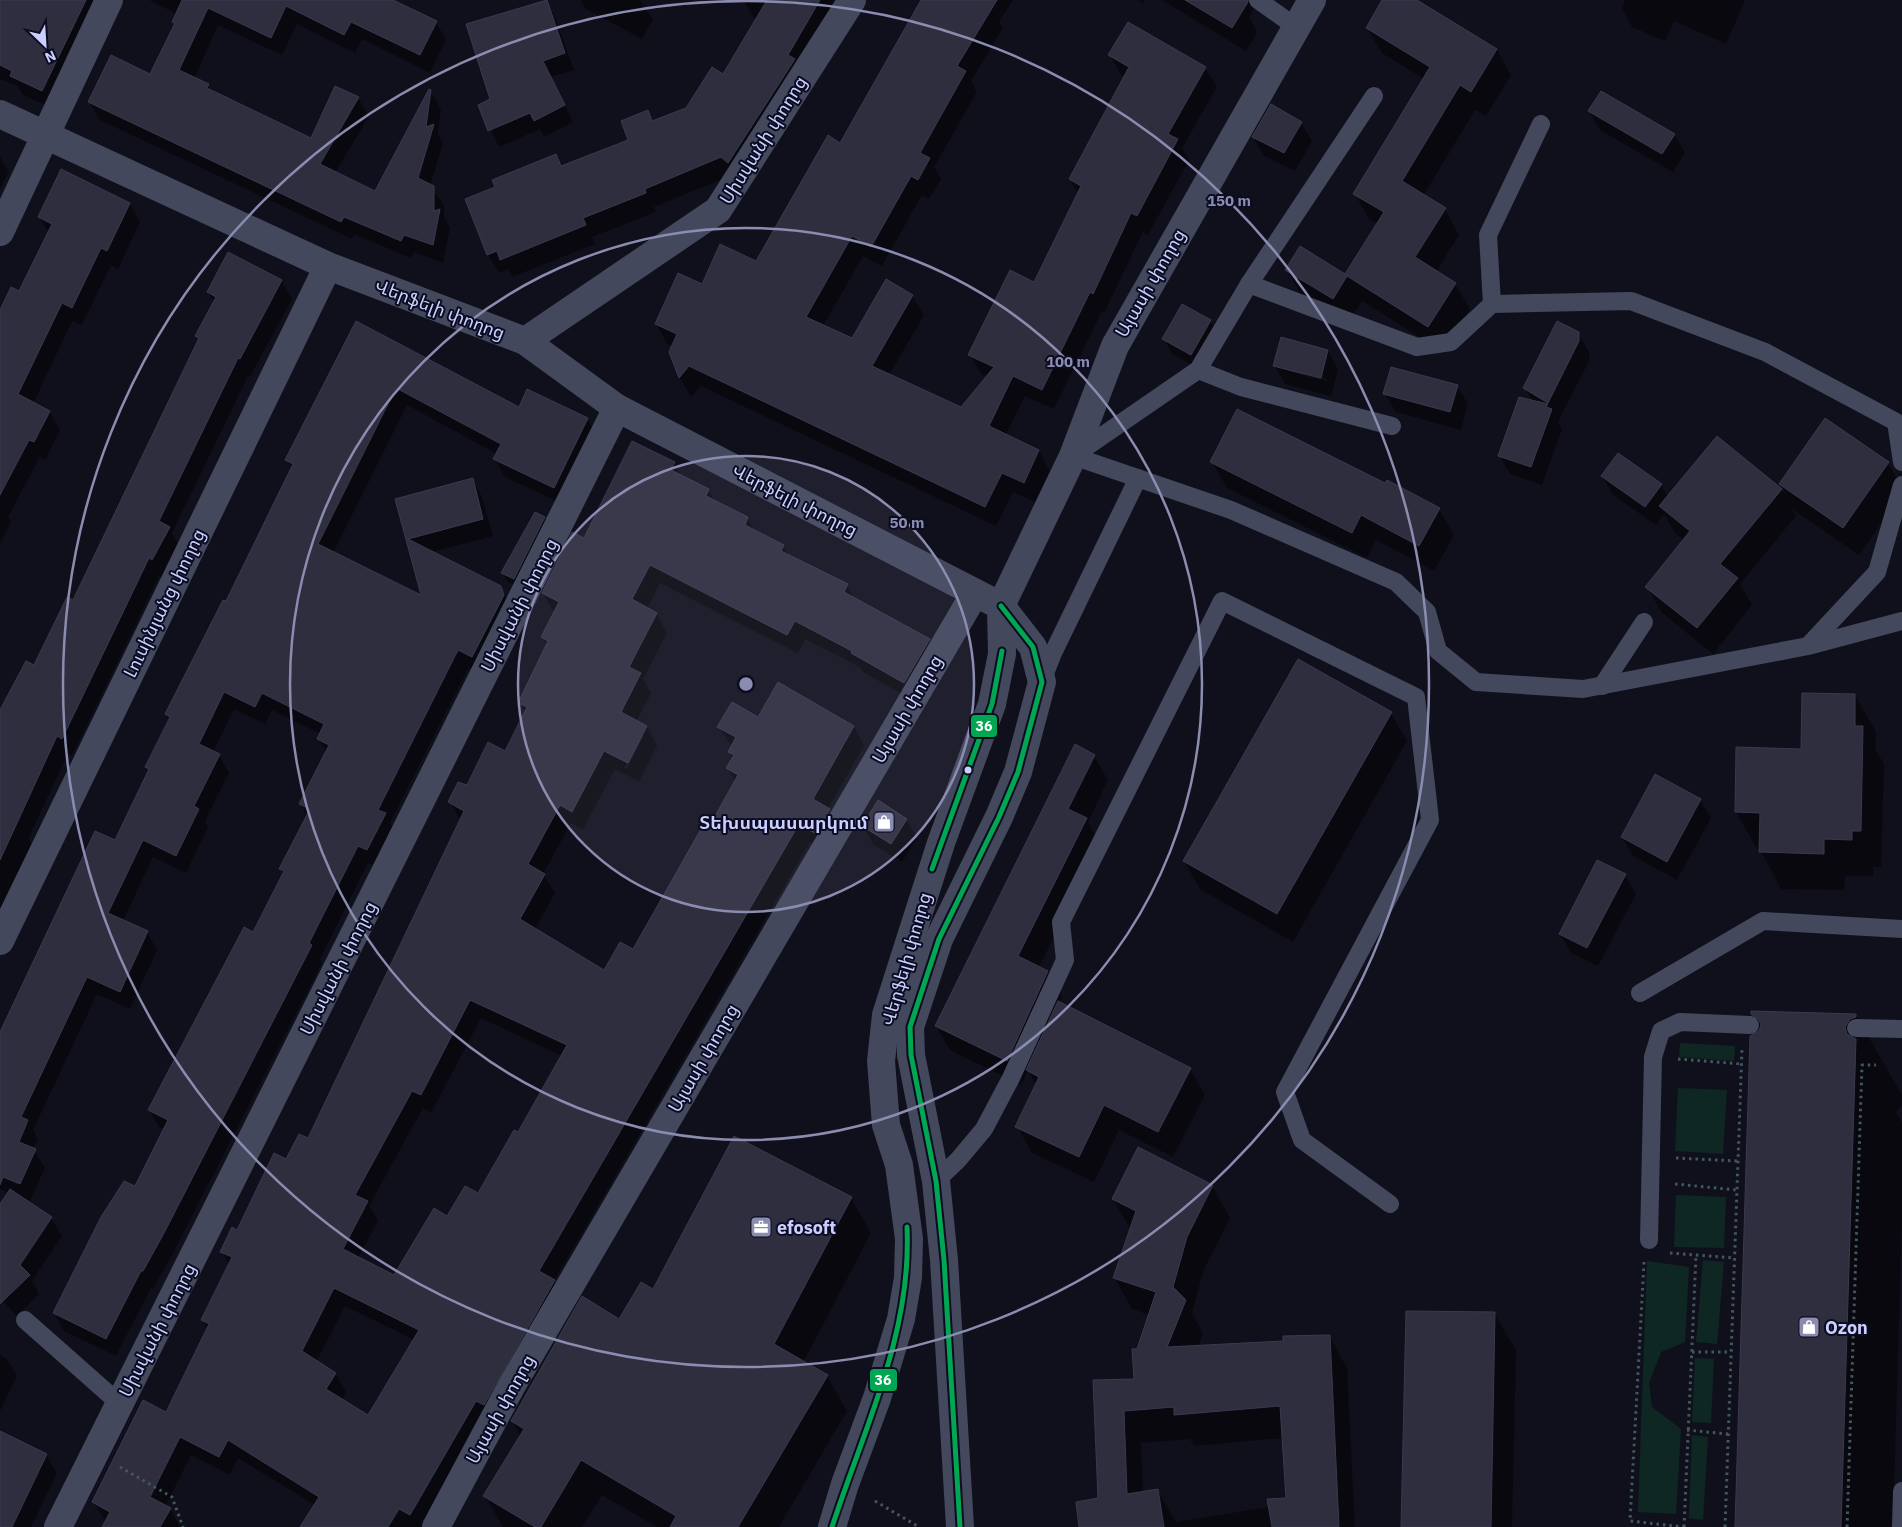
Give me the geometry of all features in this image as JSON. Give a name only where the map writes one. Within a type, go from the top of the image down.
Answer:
[{"type":"street","points":[[0,232],[109,0]]},
{"type":"street","name":"Սիսվանի փողոց","points":[[525,341],[718,210],[852,0]]},
{"type":"street","name":"Այասի փողոց","points":[[1001,606],[1073,456],[1115,346],[1312,0]]},
{"type":"street","name":"Վերֆելի փողոց","points":[[0,114],[328,266],[525,341],[617,408],[1001,606],[1002,654],[992,704],[941,844],[886,1015],[881,1061],[886,1125],[898,1165],[909,1239],[908,1278],[898,1328],[877,1398],[845,1484],[832,1527]]},
{"type":"street","name":"Լուսինյանց փողոց","points":[[0,941],[328,266]]},
{"type":"street","name":"Սիսվանի փողոց","points":[[58,1527],[617,408]]},
{"type":"street","name":"Այասի փողոց","points":[[436,1527],[512,1385],[975,592]]},
{"type":"street","points":[[960,1527],[944,1260],[936,1181],[911,1054],[910,1028],[939,939],[999,817],[1018,772],[1042,682],[1033,647],[1001,606]]},
{"type":"lane","points":[[1258,0],[1296,26]]},
{"type":"lane","points":[[1073,456],[1198,370],[1249,284],[1374,96]]},
{"type":"lane","points":[[1492,304],[1488,236],[1541,124]]},
{"type":"lane","points":[[1249,284],[1417,347],[1451,342],[1492,304],[1631,301],[1756,348],[1896,422],[1902,462]]},
{"type":"lane","points":[[1198,370],[1241,386],[1392,426]]},
{"type":"lane","points":[[1073,456],[1232,510],[1396,582],[1427,612],[1438,651],[1476,682],[1583,690],[1808,646],[1902,621]]},
{"type":"lane","points":[[1042,682],[1053,653],[1138,478]]},
{"type":"lane","points":[[1808,646],[1877,572],[1902,485]]},
{"type":"lane","points":[[936,1181],[958,1160],[984,1129],[1010,1078],[1065,960],[1062,922],[1222,601],[1416,697],[1430,820],[1285,1092],[1302,1140],[1390,1204]]},
{"type":"lane","points":[[1602,686],[1644,622]]},
{"type":"lane","points":[[1640,993],[1763,921],[1902,929]]},
{"type":"lane","points":[[1651,1248],[1652,1057],[1662,1031],[1680,1022],[1746,1024]]},
{"type":"lane","points":[[1856,1028],[1902,1029]]},
{"type":"lane","points":[[25,1320],[120,1404]]},
{"type":"lane","points":[[1901,1527],[1902,1491]]},
{"type":"path","points":[[1725,1527],[1741,1064],[1746,1024]]},
{"type":"path","points":[[1652,1057],[1741,1064]]},
{"type":"path","points":[[1848,1527],[1862,1065],[1876,1065]]},
{"type":"path","points":[[1670,1158],[1738,1162]]},
{"type":"path","points":[[1670,1184],[1737,1190]]},
{"type":"path","points":[[1696,1255],[1684,1527],[1630,1521],[1651,1248],[1696,1255],[1734,1258]]},
{"type":"path","points":[[1692,1352],[1731,1352]]},
{"type":"path","points":[[1688,1430],[1728,1434]]},
{"type":"path","points":[[96,1452],[172,1497],[183,1527]]},
{"type":"path","points":[[876,1501],[918,1527]]},
{"type":"green space","points":[[1680,1043],[1735,1046],[1734,1061],[1679,1057]]},
{"type":"green space","points":[[1678,1088],[1727,1090],[1723,1154],[1675,1151]]},
{"type":"green space","points":[[1676,1195],[1726,1197],[1724,1248],[1674,1247]]},
{"type":"green space","points":[[1703,1260],[1724,1262],[1717,1344],[1696,1342]]},
{"type":"green space","points":[[1647,1261],[1689,1267],[1685,1342],[1661,1352],[1649,1383],[1652,1407],[1681,1429],[1676,1514],[1638,1512]]},
{"type":"green space","points":[[1695,1358],[1714,1359],[1711,1423],[1692,1422]]},
{"type":"green space","points":[[1692,1435],[1708,1437],[1703,1520],[1689,1518]]},
{"type":"building","points":[[0,0],[86,0],[42,91],[10,76],[12,71],[0,65]]},
{"type":"building","points":[[182,0],[393,0],[437,21],[420,55],[351,22],[344,35],[286,6],[271,38],[208,8],[179,70],[209,84],[207,88],[311,138],[335,86],[359,97],[320,164],[375,191],[429,89],[431,90],[426,127],[434,124],[418,178],[434,186],[434,211],[440,209],[433,245],[404,235],[401,241],[344,217],[341,222],[88,102],[111,55],[150,74],[175,23],[172,22]]},
{"type":"building","points":[[547,0],[565,53],[543,61],[565,105],[534,121],[530,113],[488,131],[478,105],[490,99],[466,24]]},
{"type":"building","points":[[767,0],[820,0],[788,55],[795,59],[728,163],[721,157],[645,189],[646,193],[583,218],[586,225],[500,260],[497,251],[487,255],[465,199],[495,187],[492,180],[556,154],[561,166],[628,140],[621,121],[648,110],[652,121],[686,108],[712,67],[723,74]]},
{"type":"building","points":[[921,0],[997,0],[957,66],[966,71],[920,153],[930,158],[918,180],[911,176],[871,247],[852,236],[806,317],[852,338],[886,279],[913,295],[872,366],[961,407],[994,367],[968,355],[1010,270],[1034,282],[1081,186],[1069,179],[1129,67],[1108,55],[1128,22],[1206,67],[1168,134],[1178,139],[1137,216],[1131,213],[1093,294],[1090,292],[1042,390],[1013,376],[989,426],[1039,450],[1024,483],[1002,473],[985,507],[689,366],[679,378],[669,352],[677,334],[655,324],[678,273],[702,284],[720,244],[756,261],[828,135],[840,143]]},
{"type":"building","points":[[1185,0],[1248,0],[1248,2],[1232,28]]},
{"type":"building","points":[[1382,0],[1417,0],[1497,49],[1471,92],[1460,85],[1402,181],[1446,208],[1415,257],[1456,283],[1428,327],[1347,276],[1333,299],[1285,270],[1300,246],[1345,274],[1384,212],[1353,194],[1430,67],[1366,28]]},
{"type":"building","points":[[1601,91],[1675,134],[1662,154],[1588,111]]},
{"type":"building","points":[[1271,104],[1302,122],[1284,153],[1252,137]]},
{"type":"building","points":[[61,169],[130,203],[107,251],[101,248],[72,308],[62,303],[18,394],[50,411],[34,442],[29,440],[0,495],[0,310],[11,287],[19,291],[52,224],[38,217]]},
{"type":"building","points":[[228,252],[282,280],[240,359],[238,358],[159,521],[170,527],[152,560],[149,558],[62,739],[57,736],[0,860],[0,710],[26,661],[34,665],[67,597],[73,600],[199,338],[195,336],[216,297],[207,292]]},
{"type":"building","points":[[1182,304],[1211,320],[1191,355],[1162,339]]},
{"type":"building","points":[[356,321],[519,407],[527,389],[588,418],[554,488],[493,459],[501,444],[396,388],[318,544],[421,595],[395,499],[473,478],[483,519],[408,539],[501,586],[504,595],[472,657],[458,650],[378,810],[386,813],[367,850],[358,846],[309,943],[312,945],[163,1235],[143,1271],[141,1271],[106,1339],[53,1313],[101,1217],[124,1181],[135,1186],[168,1120],[148,1110],[244,927],[253,932],[284,871],[279,869],[310,809],[299,804],[329,745],[317,739],[324,724],[262,693],[255,707],[224,692],[199,744],[220,754],[194,806],[199,809],[176,856],[143,840],[108,913],[148,931],[120,992],[87,977],[21,1117],[28,1120],[19,1142],[36,1149],[20,1184],[3,1177],[0,1185],[0,1032],[95,831],[115,840],[149,769],[145,767],[170,717],[165,714],[223,600],[226,601],[293,464],[285,460]]},
{"type":"building","points":[[1557,321],[1579,332],[1579,341],[1548,403],[1523,388]]},
{"type":"building","points":[[1281,337],[1328,350],[1321,378],[1273,366]]},
{"type":"building","points":[[1391,367],[1458,385],[1450,412],[1383,394]]},
{"type":"building","points":[[1519,397],[1548,404],[1546,407],[1552,409],[1531,467],[1498,456]]},
{"type":"building","points":[[1237,409],[1385,483],[1387,480],[1440,508],[1419,546],[1361,515],[1352,533],[1210,462]]},
{"type":"building","points":[[1825,418],[1889,462],[1843,528],[1779,484]]},
{"type":"building","points":[[1717,436],[1782,489],[1720,564],[1738,578],[1697,628],[1645,587],[1690,531],[1659,506]]},
{"type":"building","points":[[632,441],[675,462],[671,470],[709,489],[706,496],[748,517],[745,525],[784,545],[781,551],[848,584],[844,592],[930,639],[904,683],[851,653],[852,651],[795,621],[787,635],[650,565],[632,599],[657,613],[629,667],[641,673],[621,712],[647,726],[628,763],[604,751],[572,812],[560,805],[528,864],[545,874],[520,919],[604,970],[620,942],[633,949],[705,822],[710,825],[738,775],[726,768],[734,755],[728,752],[736,737],[717,727],[732,702],[758,717],[778,682],[854,726],[813,799],[830,809],[816,834],[799,824],[539,1271],[555,1280],[484,1405],[476,1401],[410,1515],[399,1509],[388,1527],[300,1527],[319,1497],[228,1440],[219,1457],[180,1437],[150,1497],[171,1508],[160,1527],[102,1527],[110,1512],[92,1502],[143,1400],[166,1412],[209,1324],[201,1320],[232,1257],[220,1252],[232,1227],[237,1230],[274,1153],[286,1159],[299,1134],[308,1138],[464,811],[448,802],[458,782],[467,785],[488,742],[505,751],[527,707],[518,703],[548,641],[541,637],[559,602],[542,593],[572,532],[584,538]],"holes":[[[470,1000],[567,1045],[518,1132],[514,1130],[478,1193],[465,1186],[447,1216],[434,1208],[394,1275],[343,1249],[368,1201],[355,1195],[412,1091],[421,1095]],[[334,1288],[419,1330],[368,1415],[326,1389],[336,1373],[302,1351]]]},
{"type":"building","points":[[1618,453],[1662,484],[1645,507],[1601,476]]},
{"type":"building","points":[[535,512],[545,517],[514,579],[501,573]]},
{"type":"building","points":[[1298,659],[1392,712],[1277,914],[1183,861]]},
{"type":"building","points":[[1802,693],[1855,694],[1855,726],[1863,726],[1861,831],[1852,831],[1852,840],[1824,839],[1824,854],[1759,852],[1760,813],[1735,812],[1736,747],[1801,749]]},
{"type":"building","points":[[1075,744],[1095,755],[1068,809],[1087,818],[1018,956],[1048,971],[1007,1061],[935,1026]]},
{"type":"building","points":[[1655,774],[1701,799],[1667,862],[1621,837]]},
{"type":"building","points":[[878,800],[907,819],[891,844],[862,826]]},
{"type":"building","points":[[1597,860],[1626,874],[1587,948],[1559,934]]},
{"type":"building","points":[[1058,1001],[1191,1068],[1158,1132],[1104,1105],[1079,1157],[1015,1127],[1039,1077],[1026,1070]]},
{"type":"building","points":[[1751,1011],[1856,1014],[1856,1017],[1850,1019],[1845,1027],[1847,1034],[1856,1039],[1841,1527],[1735,1527],[1750,1036],[1759,1031],[1761,1025],[1759,1020],[1751,1014]]},
{"type":"building","points":[[734,1136],[852,1197],[774,1344],[828,1375],[738,1527],[670,1527],[676,1516],[581,1460],[541,1527],[535,1527],[483,1496],[524,1429],[511,1421],[582,1296],[619,1319],[641,1282],[653,1289]]},
{"type":"building","points":[[1138,1147],[1213,1185],[1187,1237],[1173,1287],[1186,1300],[1167,1347],[1283,1341],[1283,1336],[1330,1335],[1339,1527],[1272,1527],[1267,1499],[1286,1498],[1280,1406],[1174,1415],[1174,1407],[1124,1411],[1127,1494],[1158,1489],[1164,1527],[1079,1527],[1076,1502],[1098,1498],[1093,1380],[1134,1379],[1132,1349],[1137,1349],[1156,1292],[1113,1278],[1136,1211],[1112,1199]]},
{"type":"building","points":[[10,1189],[52,1217],[20,1265],[30,1275],[0,1304],[0,1204]]},
{"type":"building","points":[[1406,1311],[1495,1312],[1491,1527],[1401,1527]]},
{"type":"building","points":[[0,1431],[47,1454],[12,1527],[0,1527]]},
{"type":"transit line","name":"36","points":[[960,1527],[944,1260],[936,1181],[911,1055],[910,1027],[939,939],[999,817],[1018,772],[1042,682],[1033,647],[1001,606]]},
{"type":"transit line","name":"36","points":[[932,869],[992,704],[1002,651]]},
{"type":"transit line","name":"36","points":[[832,1527],[871,1417],[894,1343],[907,1267],[907,1227]]},
{"type":"place","name":"Տեխսպասարկում","points":[[884,822]]},
{"type":"place","name":"efosoft","points":[[761,1227]]},
{"type":"place","name":"Ozon","points":[[1809,1327]]}]
